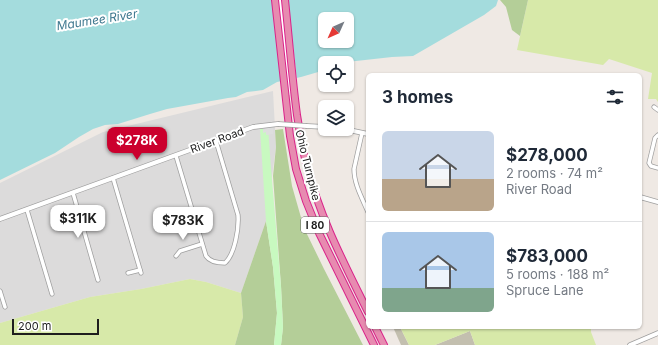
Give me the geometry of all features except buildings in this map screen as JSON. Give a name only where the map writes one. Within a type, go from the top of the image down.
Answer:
[{"type":"highway","name":"Ohio Turnpike","points":[[275,0],[290,136],[296,169],[306,201],[319,233],[366,329]]},
{"type":"highway","name":"Ohio Turnpike","points":[[285,0],[294,92],[306,165],[315,195],[328,228],[366,308]]},
{"type":"highway","name":"Ohio Turnpike","points":[[366,329],[374,345]]},
{"type":"highway","points":[[376,329],[384,345]]},
{"type":"street","points":[[654,107],[658,110]]},
{"type":"street","name":"River Road","points":[[0,219],[253,127],[278,124],[318,127]]},
{"type":"street","points":[[354,131],[366,134]]},
{"type":"street","points":[[362,133],[354,174],[356,184],[366,207]]},
{"type":"street","points":[[658,135],[655,138],[649,163],[651,166],[658,168]]},
{"type":"street","points":[[176,156],[206,256],[208,259],[215,262],[225,263],[231,257],[237,231],[238,215],[216,141]]},
{"type":"street","points":[[114,178],[140,271],[128,273]]},
{"type":"street","points":[[73,193],[98,280]]},
{"type":"street","points":[[642,198],[658,202]]},
{"type":"street","points":[[27,210],[52,294]]},
{"type":"street","points":[[176,256],[180,251],[202,244]]},
{"type":"street","points":[[0,291],[5,307]]},
{"type":"street","points":[[630,345],[658,333]]},
{"type":"shaded area","points":[[273,91],[276,147],[266,221],[241,293],[206,282],[190,279],[90,297],[0,323],[0,183],[103,132]]},
{"type":"shaded area","points":[[273,126],[273,134],[266,135],[266,132],[263,133],[263,128]]},
{"type":"shaded area","points":[[394,329],[401,329],[409,345],[401,345]]},
{"type":"shaded area","points":[[470,331],[475,345],[435,345]]},
{"type":"green space","points":[[500,0],[528,0],[520,36],[512,30],[506,7]]},
{"type":"green space","points":[[528,0],[658,0],[658,102],[656,99],[648,99],[652,73],[609,59],[603,65],[517,50]]},
{"type":"green space","points":[[268,127],[281,286],[283,327],[281,345],[274,345],[277,313],[273,267],[266,221],[260,129]]},
{"type":"green space","points":[[283,129],[292,186],[304,228],[363,345],[281,345],[283,327],[273,176],[276,147],[275,130]]},
{"type":"green space","points":[[266,221],[273,267],[277,313],[274,345],[235,345],[243,317],[241,293]]},
{"type":"green space","points":[[190,279],[206,282],[241,293],[243,317],[235,345],[0,345],[0,323],[90,297]]},
{"type":"green space","points":[[401,329],[591,329],[596,345],[475,345],[470,331],[435,345],[409,345]]},
{"type":"water","name":"Maumee River","points":[[0,0],[498,0],[496,6],[484,15],[413,56],[354,61],[354,56],[318,56],[318,72],[277,82],[263,90],[247,92],[236,97],[167,109],[118,124],[105,125],[93,129],[55,153],[0,180]]},
{"type":"pier","points":[[272,0],[288,0],[298,91],[290,92],[290,95],[282,95]]}]
